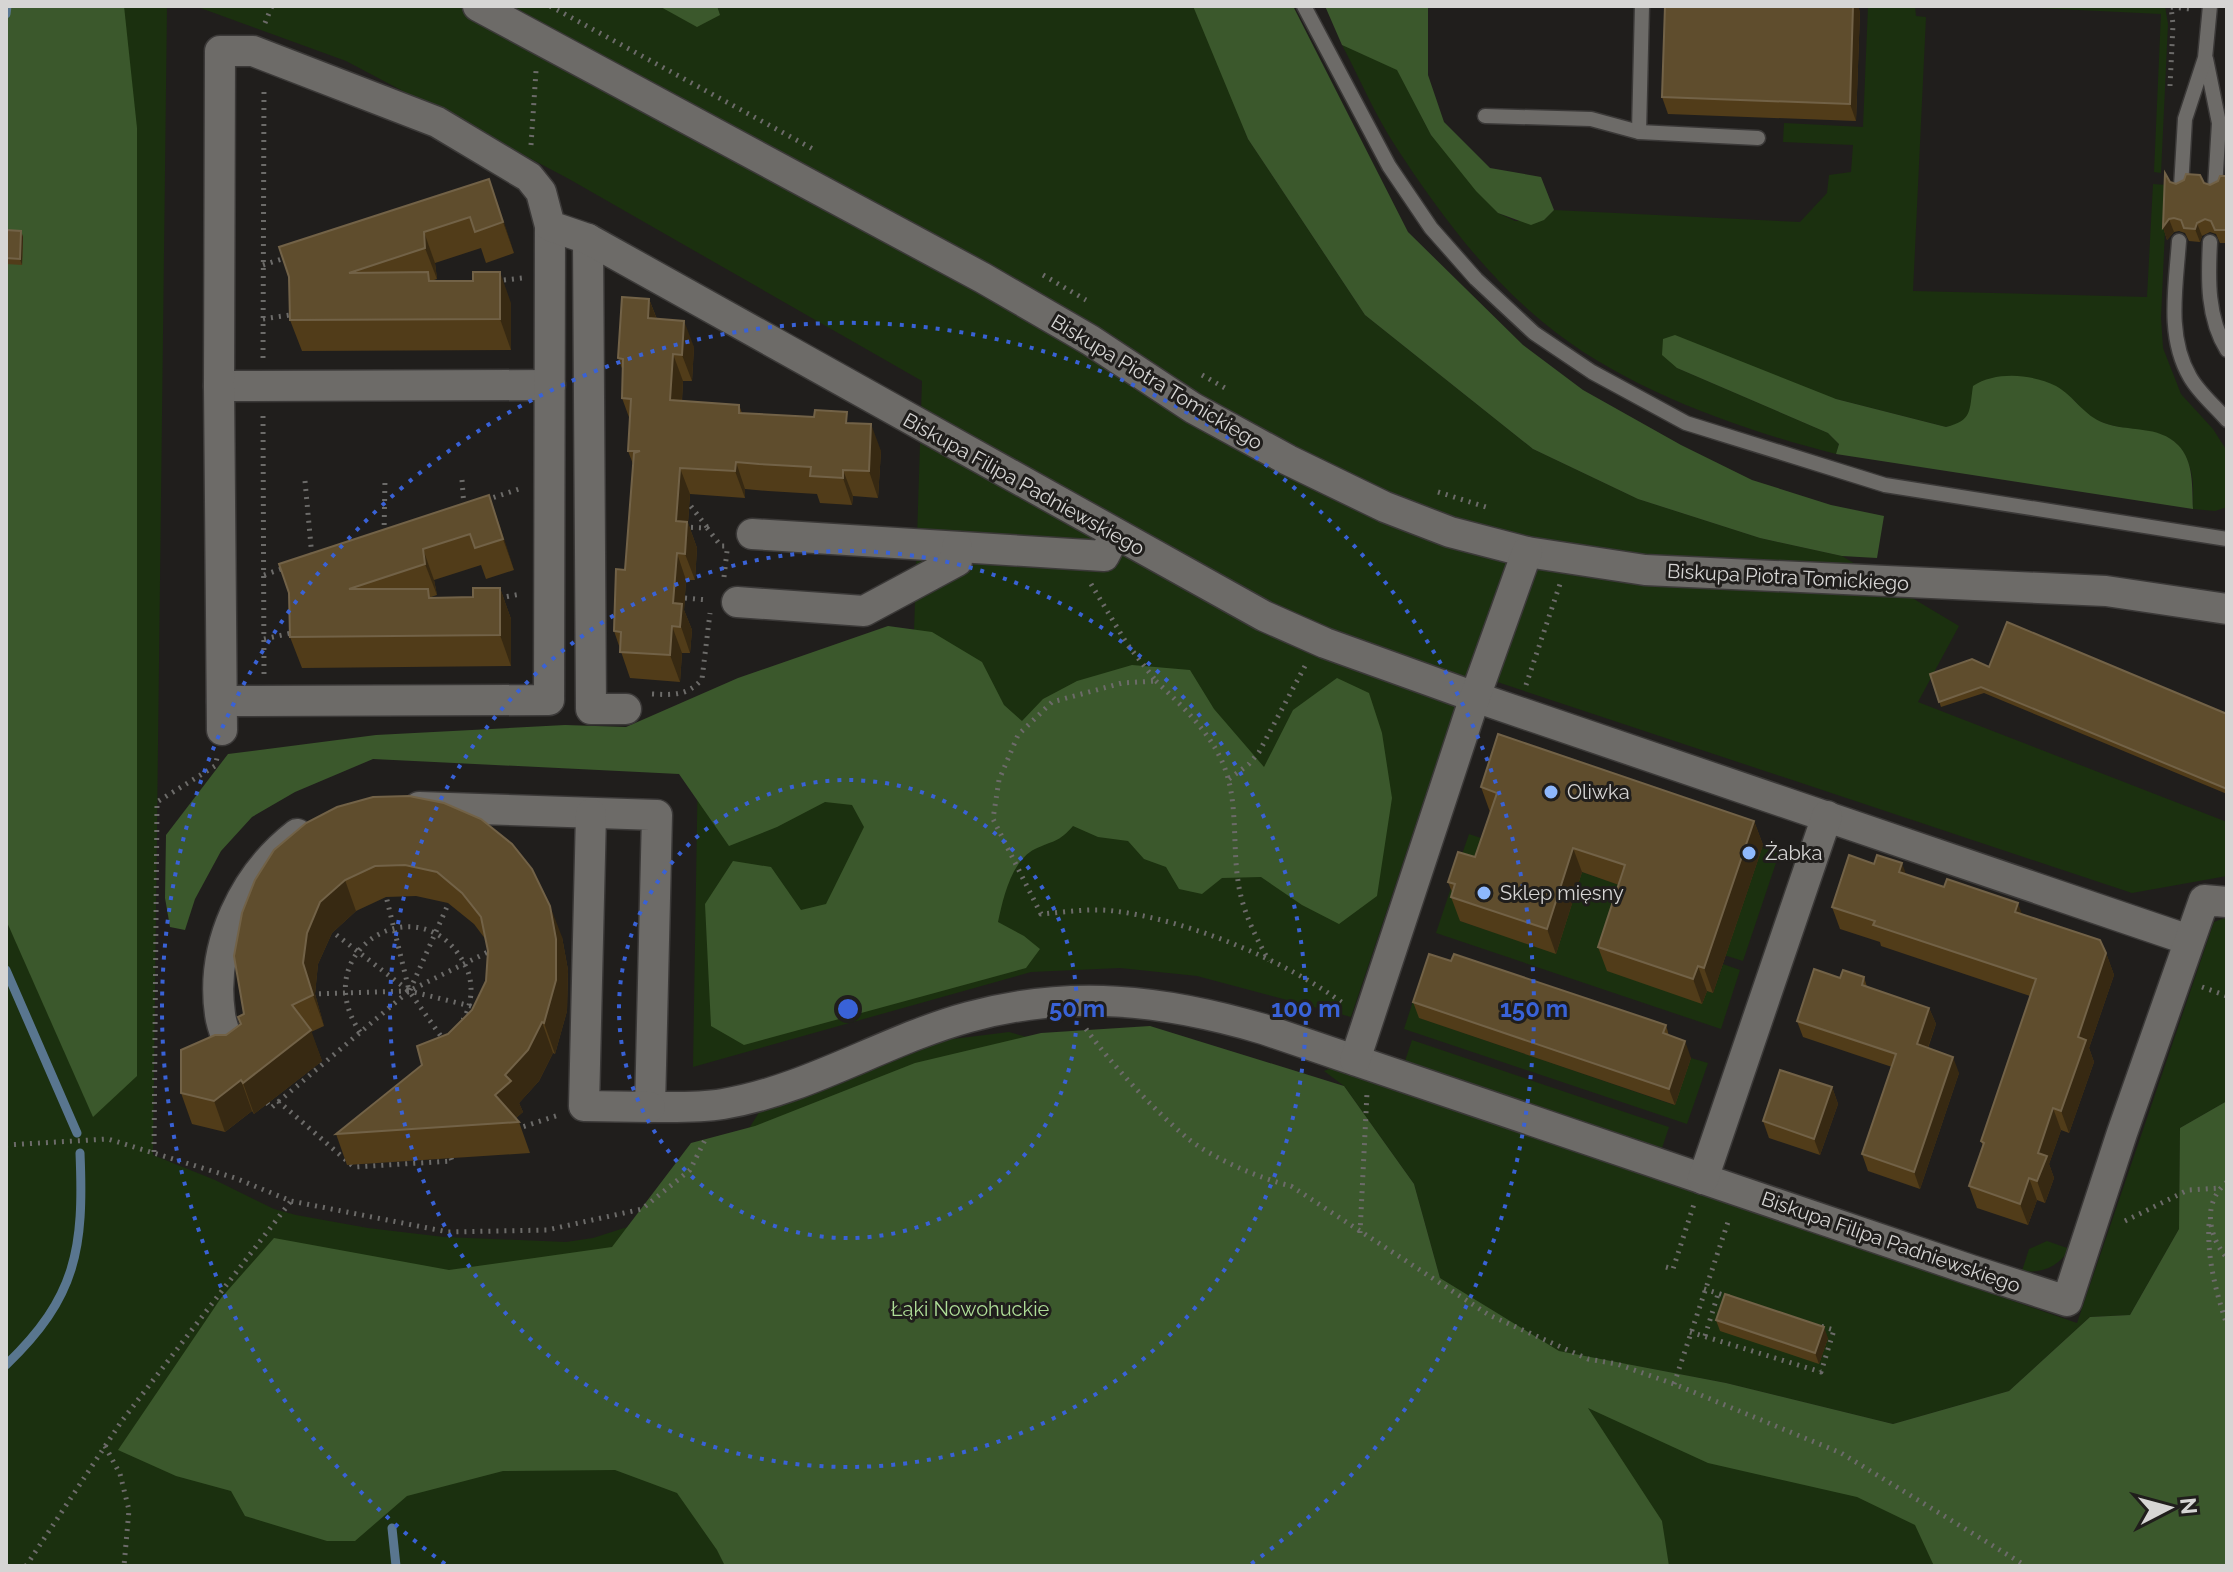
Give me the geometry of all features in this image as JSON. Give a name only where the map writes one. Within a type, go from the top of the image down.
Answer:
[{"type":"street","name":"Biskupa Piotra Tomickiego","points":[[478,6],[983,278],[1090,340],[1193,408],[1288,460],[1385,507],[1450,532],[1527,552],[1645,570],[2076,589],[2133,594],[2227,609]]},
{"type":"street","points":[[220,51],[253,51],[437,122],[529,177],[541,192],[550,226],[549,700],[264,701],[222,716],[220,51]]},
{"type":"street","name":"Biskupa Filipa Padniewskiego","points":[[550,226],[588,239],[1115,535],[1264,616],[1325,643],[2189,940]]},
{"type":"street","points":[[588,239],[591,709],[626,709]]},
{"type":"street","points":[[219,386],[550,385]]},
{"type":"street","points":[[752,534],[1104,556],[1115,535]]},
{"type":"street","points":[[724,601],[864,611],[957,561],[957,547]]},
{"type":"street","points":[[1362,1062],[1367,1022],[1475,697],[1527,552]]},
{"type":"street","points":[[389,806],[657,815],[650,1107]]},
{"type":"street","points":[[584,1106],[591,814]]},
{"type":"street","points":[[1703,1179],[1827,816]]},
{"type":"street","points":[[231,1049],[220,1016],[218,986],[220,957],[233,917],[252,881],[274,851],[301,830],[326,820]]},
{"type":"street","name":"Biskupa Filipa Padniewskiego","points":[[584,1106],[691,1107],[724,1104],[768,1092],[968,1017],[1064,1000],[1152,1003],[1263,1029],[2067,1301],[2204,900],[2227,902]]},
{"type":"lane","points":[[1304,6],[1389,166],[1431,228],[1476,279],[1534,333],[1592,372],[1686,423],[1885,485],[2227,539]]},
{"type":"lane","points":[[1639,132],[1642,6]]},
{"type":"lane","points":[[2181,187],[2185,119],[2205,58],[2210,6]]},
{"type":"lane","points":[[2205,58],[2219,123],[2215,188]]},
{"type":"lane","points":[[1485,116],[1591,119],[1639,132],[1758,138]]},
{"type":"lane","points":[[2179,241],[2174,316],[2180,357],[2191,381],[2227,420]]},
{"type":"lane","points":[[2210,242],[2210,309],[2219,337],[2227,350]]},
{"type":"path","points":[[529,177],[538,38]]},
{"type":"path","points":[[264,55],[264,701]]},
{"type":"path","points":[[263,265],[293,255]]},
{"type":"path","points":[[494,282],[550,273]]},
{"type":"path","points":[[263,319],[301,313]]},
{"type":"path","points":[[385,480],[384,534],[392,531]]},
{"type":"path","points":[[462,480],[464,507]]},
{"type":"path","points":[[305,481],[313,558]]},
{"type":"path","points":[[452,511],[513,491]]},
{"type":"path","points":[[682,494],[721,546],[741,547],[752,534]]},
{"type":"path","points":[[678,526],[707,528]]},
{"type":"path","points":[[301,562],[327,553]]},
{"type":"path","points":[[1078,554],[1096,595],[1111,619],[1156,681],[1200,725],[1217,751],[1229,779],[1238,885],[1252,930],[1269,962]]},
{"type":"path","points":[[264,575],[289,566]]},
{"type":"path","points":[[1513,710],[1525,688],[1560,584],[1567,576]]},
{"type":"path","points":[[494,599],[549,589]]},
{"type":"path","points":[[626,709],[626,694],[678,695],[698,684],[704,673],[724,601]]},
{"type":"path","points":[[264,639],[301,631]]},
{"type":"path","points":[[1229,779],[1259,752],[1307,664],[1325,643]]},
{"type":"path","points":[[1156,681],[1122,683],[1052,702],[1018,735],[999,780],[993,819],[1041,914],[1112,910],[1169,921],[1239,946],[1331,994],[1367,1022]]},
{"type":"path","points":[[154,1152],[157,802],[215,766],[222,716]]},
{"type":"path","points":[[385,892],[409,991]]},
{"type":"path","points":[[409,991],[451,898]]},
{"type":"path","points":[[360,1032],[350,1017],[344,993],[346,976],[367,940],[385,930],[406,926],[435,933],[453,946],[465,964],[471,994],[461,1023]]},
{"type":"path","points":[[328,929],[409,991],[451,1051]]},
{"type":"path","points":[[267,1103],[271,1108],[409,991],[498,947]]},
{"type":"path","points":[[309,994],[409,991],[492,1011]]},
{"type":"path","points":[[1064,1000],[1103,1053],[1188,1139],[1259,1178],[1291,1186],[1489,1315],[1588,1359],[1617,1364],[1674,1384],[1841,1453],[2026,1566]]},
{"type":"path","points":[[444,1041],[455,1032]]},
{"type":"path","points":[[1360,1233],[1362,1062]]},
{"type":"path","points":[[278,1101],[354,1167],[452,1161],[451,1158]]},
{"type":"path","points":[[6,1145],[108,1139],[235,1178],[291,1201],[448,1232],[547,1230],[642,1209],[690,1170],[724,1104]]},
{"type":"path","points":[[511,1131],[584,1106]]},
{"type":"path","points":[[1666,1267],[1673,1269],[1703,1179]]},
{"type":"path","points":[[2227,1182],[2212,1203],[2208,1246],[2227,1325]]},
{"type":"path","points":[[2118,1225],[2188,1190],[2220,1188]]},
{"type":"path","points":[[1674,1384],[1739,1191]]},
{"type":"path","points":[[26,1566],[105,1446],[191,1328],[291,1201]]},
{"type":"path","points":[[2209,1224],[2215,1244],[2227,1258]]},
{"type":"path","points":[[1704,1289],[1733,1298]]},
{"type":"path","points":[[1705,1336],[1718,1294]]},
{"type":"path","points":[[1690,1332],[1821,1372],[1834,1330],[1819,1326]]},
{"type":"path","points":[[105,1446],[120,1474],[129,1510],[124,1566]]},
{"type":"green space","name":"Łąki Nowohuckie","points":[[6,6],[167,6],[153,1155],[215,1180],[274,1209],[296,1215],[444,1237],[566,1242],[593,1238],[646,1221],[721,1173],[763,1106],[864,1073],[945,1040],[1009,1032],[1104,1059],[1153,1126],[1599,1375],[1921,1526],[1937,1566],[6,1566]]},
{"type":"green space","points":[[6,6],[124,6],[137,128],[137,1076],[93,1117],[6,920]]},
{"type":"green space","points":[[195,6],[1196,6],[1248,139],[1365,315],[1533,449],[1638,499],[1760,538],[1842,556],[1959,626],[1918,702],[2227,822],[2227,876],[2132,893],[1467,672],[1351,1017],[1197,976],[1120,968],[1031,972],[693,1067],[699,699],[914,632],[922,381],[569,179],[346,61]]},
{"type":"green space","points":[[659,6],[717,6],[720,15],[697,27]]},
{"type":"green space","points":[[1193,6],[1293,6],[1408,232],[1523,345],[1583,390],[1681,445],[1752,480],[1831,505],[1884,516],[1877,558],[1842,556],[1760,538],[1638,499],[1533,449],[1365,315],[1248,139]]},
{"type":"green space","points":[[1325,6],[1428,6],[1428,75],[1444,122],[1490,168],[1541,177],[1554,210],[1544,220],[1531,225],[1498,213],[1431,135],[1397,70],[1342,45]]},
{"type":"green space","points":[[1868,6],[1915,6],[1916,16],[1926,17],[1913,291],[2147,297],[2153,184],[2167,185],[2161,318],[2163,348],[2181,394],[2213,429],[2227,451],[2227,507],[2215,511],[2193,509],[2191,471],[2185,455],[2168,437],[2099,421],[2074,400],[1969,415],[1963,423],[1946,427],[1836,399],[1677,368],[1828,433],[1839,444],[1836,454],[1721,419],[1645,386],[1575,346],[1544,323],[1482,263],[1396,147],[1342,45],[1397,69],[1431,135],[1498,213],[1515,221],[1544,220],[1554,210],[1800,222],[1827,193],[1829,175],[1851,172],[1853,145],[1783,142],[1784,123],[1863,127]]},
{"type":"green space","points":[[1997,6],[2165,6],[2168,24],[2161,173],[2154,172],[2161,14]]},
{"type":"green space","points":[[1675,335],[1836,399],[1946,427],[1965,418],[1970,408],[1973,386],[1982,381],[2014,376],[2046,382],[2062,390],[2097,420],[2113,426],[2162,434],[2178,445],[2190,466],[2193,509],[1836,454],[1839,444],[1828,433],[1677,368],[1662,355],[1663,339]]},
{"type":"green space","points":[[888,626],[932,632],[982,662],[1004,705],[1022,721],[1043,699],[1077,681],[1132,665],[1190,670],[1214,709],[1264,767],[1293,710],[1337,678],[1369,693],[1382,733],[1392,798],[1377,896],[1339,924],[1302,905],[1261,877],[1222,878],[1202,894],[1179,889],[1166,867],[1144,859],[1128,841],[1098,837],[1073,826],[1059,838],[1027,855],[1014,871],[1006,892],[998,922],[1040,949],[1026,968],[744,1045],[711,1026],[705,904],[733,861],[771,867],[801,910],[826,904],[864,827],[852,805],[825,802],[777,827],[729,846],[679,774],[373,759],[295,792],[252,817],[221,851],[195,899],[185,930],[170,927],[165,898],[166,835],[228,754],[376,735],[565,725],[626,727],[738,678]]},
{"type":"green space","points":[[1469,834],[1736,924],[1763,845],[1780,851],[1743,961],[1679,941],[1707,991],[1713,993],[1723,964],[1740,970],[1721,1029],[1436,933],[1456,873],[1460,921],[1556,953],[1459,863]]},
{"type":"green space","points":[[2227,917],[2227,1101],[2180,1128],[2179,1229],[2130,1315],[2090,1317],[2009,1391],[1893,1424],[1726,1383],[1558,1351],[1440,1278],[1414,1184],[1344,1086],[1324,1071],[1334,1067],[2077,1323],[2214,922]]},
{"type":"green space","points":[[1424,967],[1420,1018],[1674,1105],[1691,1058],[1708,1063],[1687,1124],[1404,1029]]},
{"type":"green space","name":"Łąki Nowohuckie","points":[[1150,1026],[1344,1086],[1414,1184],[1440,1278],[1559,1351],[1726,1383],[1893,1424],[2009,1391],[2090,1317],[2130,1315],[2179,1229],[2180,1128],[2227,1101],[2227,1566],[1934,1566],[1915,1525],[1857,1497],[1708,1463],[1588,1408],[1662,1521],[1669,1566],[725,1566],[677,1493],[615,1470],[503,1471],[407,1496],[355,1541],[327,1541],[245,1516],[231,1491],[176,1476],[118,1450],[221,1298],[274,1238],[449,1270],[612,1247],[691,1143],[755,1126],[915,1063],[1041,1033]]},
{"type":"green space","points":[[1412,1040],[1669,1127],[1662,1148],[1405,1061]]},
{"type":"green space","points":[[2047,1241],[2070,1249],[2049,1268],[2022,1271],[2029,1249]]},
{"type":"building","points":[[1665,6],[1853,6],[1850,104],[1662,97]]},
{"type":"building","points":[[2165,173],[2170,182],[2176,184],[2184,180],[2186,174],[2200,175],[2204,183],[2210,185],[2220,176],[2227,176],[2227,230],[2215,230],[2211,221],[2205,219],[2197,223],[2195,229],[2184,228],[2181,220],[2174,218],[2163,227]]},
{"type":"building","points":[[489,179],[503,222],[475,232],[470,217],[424,232],[425,248],[349,273],[428,272],[429,281],[473,281],[473,272],[500,272],[500,319],[290,320],[289,277],[279,247]]},
{"type":"building","points":[[6,230],[21,231],[20,259],[6,258]]},
{"type":"building","points":[[622,297],[649,299],[648,318],[684,321],[682,355],[673,354],[670,400],[739,405],[739,413],[814,417],[815,410],[847,412],[846,423],[871,424],[869,471],[843,470],[843,478],[810,476],[811,467],[736,462],[735,471],[680,468],[676,521],[687,522],[685,554],[677,553],[673,603],[682,604],[680,627],[672,626],[670,655],[620,652],[621,632],[614,631],[616,569],[625,570],[634,453],[640,451],[628,451],[631,399],[622,398],[623,359],[618,358]]},
{"type":"building","points":[[489,495],[503,539],[475,548],[470,534],[423,549],[425,564],[349,589],[428,589],[429,598],[473,597],[473,588],[500,588],[500,635],[290,637],[289,593],[279,564]]},
{"type":"building","points":[[2007,622],[2227,714],[2227,789],[1981,687],[1939,702],[1930,674],[1972,659],[1989,667]]},
{"type":"building","points":[[1498,734],[1754,821],[1704,968],[1698,966],[1693,979],[1598,947],[1625,865],[1573,848],[1547,929],[1451,897],[1455,884],[1448,882],[1458,852],[1475,857],[1497,793],[1481,787]]},
{"type":"building","points":[[409,796],[444,803],[481,819],[512,844],[532,869],[550,906],[556,939],[556,980],[544,1023],[528,1050],[505,1075],[511,1081],[495,1095],[519,1122],[336,1134],[422,1065],[417,1046],[448,1034],[472,1010],[486,981],[488,951],[481,917],[462,893],[437,872],[405,865],[375,866],[345,880],[320,902],[307,933],[303,963],[313,995],[292,1005],[311,1030],[243,1083],[241,1080],[214,1101],[181,1093],[181,1050],[215,1035],[226,1035],[241,1024],[238,1017],[244,1014],[234,956],[242,913],[255,880],[274,850],[306,823],[337,807],[373,797]]},
{"type":"building","points":[[1849,855],[1874,864],[1877,855],[1902,863],[1899,872],[1944,887],[1947,879],[2018,903],[2015,912],[2100,940],[2106,953],[2078,1037],[2086,1040],[2061,1111],[2053,1108],[2038,1153],[2047,1156],[2037,1181],[2029,1178],[2020,1204],[1969,1186],[1984,1143],[1981,1141],[2036,979],[1873,925],[1875,921],[1832,907]]},
{"type":"building","points":[[1429,954],[1451,961],[1454,954],[1666,1025],[1663,1033],[1685,1041],[1669,1089],[1413,1002]]},
{"type":"building","points":[[1814,969],[1840,978],[1843,970],[1864,977],[1862,985],[1929,1008],[1917,1044],[1953,1057],[1914,1172],[1862,1154],[1896,1054],[1797,1021]]},
{"type":"building","points":[[1780,1070],[1832,1087],[1814,1139],[1763,1121]]},
{"type":"building","points":[[1725,1294],[1824,1327],[1815,1353],[1716,1320]]},
{"type":"waterway","points":[[6,14],[7,6]]},
{"type":"waterway","points":[[6,970],[77,1133]]},
{"type":"waterway","points":[[6,1365],[48,1317],[71,1269],[80,1217],[80,1153]]},
{"type":"waterway","points":[[392,1528],[396,1566]]},
{"type":"place","name":"Oliwka","points":[[1551,792]]},
{"type":"place","name":"Żabka","points":[[1749,853]]},
{"type":"place","name":"Sklep mięsny","points":[[1484,893]]}]
